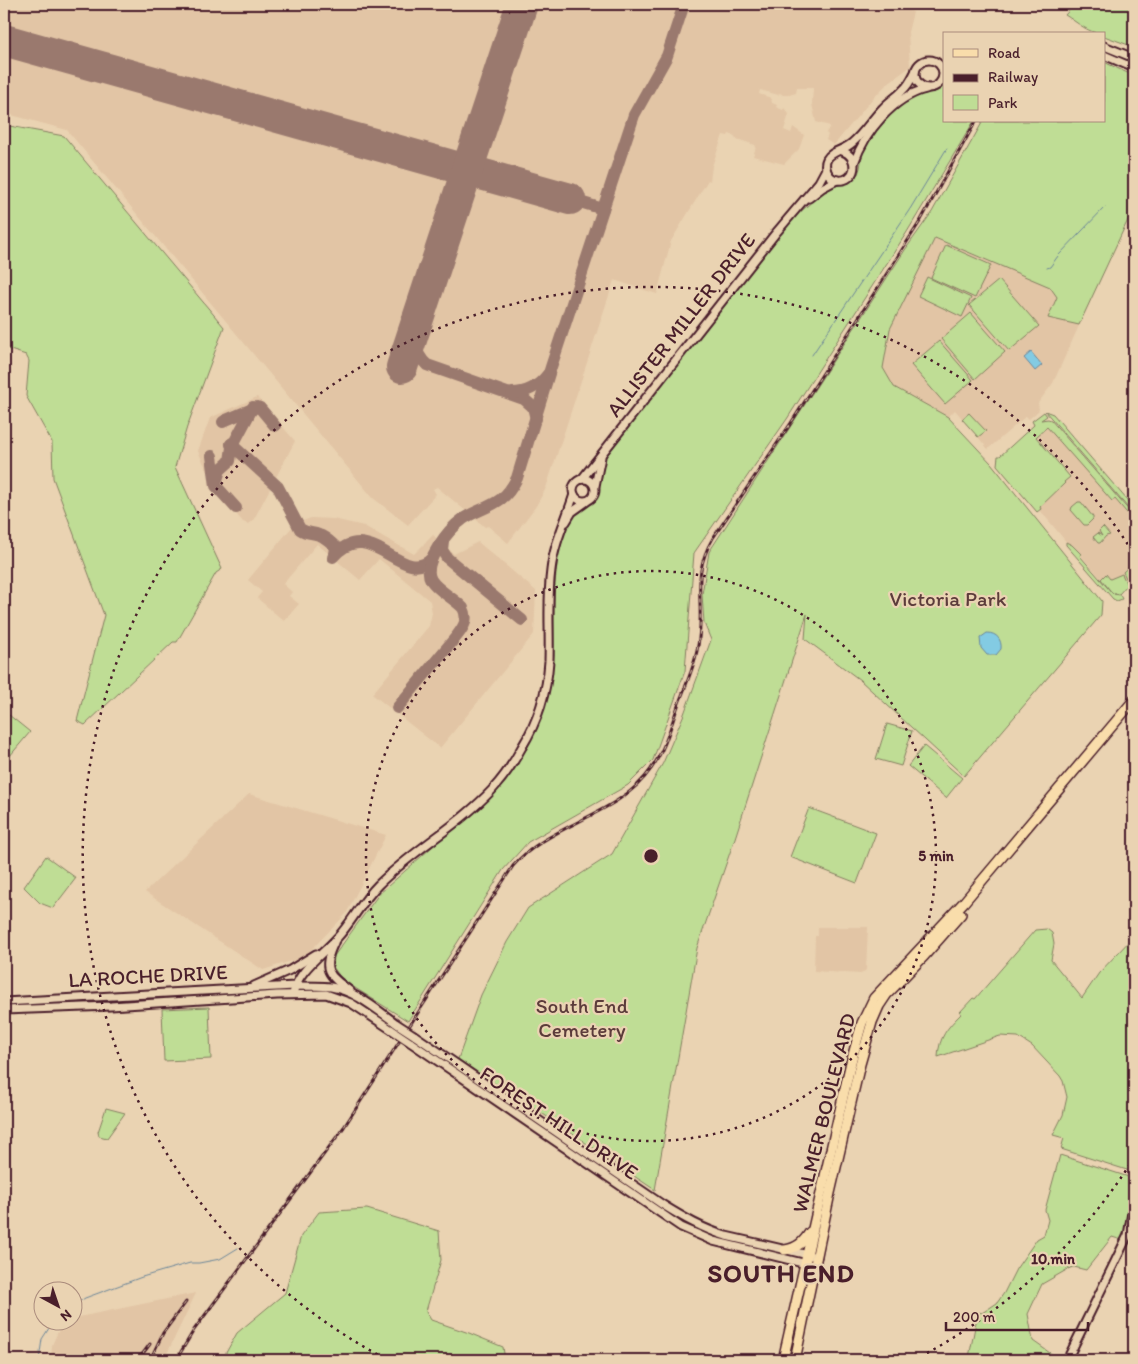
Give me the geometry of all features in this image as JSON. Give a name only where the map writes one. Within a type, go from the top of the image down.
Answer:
[{"type":"main road","name":"WALMER BOULEVARD","points":[[783,1360],[862,1023],[871,1004],[884,986],[920,951],[964,902],[1134,700]]},
{"type":"main road","name":"WALMER BOULEVARD","points":[[795,1360],[860,1064],[872,1022],[879,1006],[887,994],[950,928],[1134,709]]},
{"type":"main road","points":[[784,1250],[800,1245],[814,1226]]},
{"type":"street","points":[[1106,47],[1134,58]]},
{"type":"street","points":[[1106,56],[1134,68]]},
{"type":"street","points":[[943,60],[921,62],[916,67],[904,90],[884,106],[853,143],[842,151],[834,152],[828,157],[826,169],[830,176],[837,180],[846,179],[850,176],[866,139],[884,116],[909,94],[935,88],[943,78]]},
{"type":"street","points":[[935,61],[942,68],[943,72]]},
{"type":"street","points":[[914,74],[916,82],[926,89]]},
{"type":"street","points":[[842,151],[850,155],[854,163]]},
{"type":"street","name":"ALLISTER MILLER DRIVE","points":[[582,479],[789,217],[819,182],[826,169]]},
{"type":"street","name":"ALLISTER MILLER DRIVE","points":[[789,217],[822,188],[837,180]]},
{"type":"street","name":"ALLISTER MILLER DRIVE","points":[[595,486],[602,455]]},
{"type":"street","points":[[294,994],[295,986],[304,971],[336,939],[378,885],[491,790],[511,766],[524,745],[538,713],[546,682],[549,587],[552,560],[560,533],[574,494],[574,485],[582,479],[588,480],[595,486],[594,496],[572,512],[560,533]]},
{"type":"street","points":[[574,494],[578,500],[586,502]]},
{"type":"street","points":[[247,988],[307,961],[336,939]]},
{"type":"street","points":[[336,939],[327,958],[328,970],[335,980],[356,996]]},
{"type":"street","name":"FOREST HILL DRIVE","points":[[295,986],[332,988],[356,996],[397,1024],[412,1039],[682,1226],[713,1241],[806,1259]]},
{"type":"street","name":"LA ROCHE DRIVE","points":[[4,1002],[295,986]]},
{"type":"street","name":"FOREST HILL DRIVE","points":[[294,994],[326,994],[341,998],[357,1006],[392,1030],[412,1039],[693,1223],[719,1234],[784,1250],[816,1262]]},
{"type":"street","name":"LA ROCHE DRIVE","points":[[4,1010],[111,1006],[173,1000],[294,994]]},
{"type":"street","points":[[1067,1360],[1128,1235],[1134,1201]]},
{"type":"shaded area","points":[[4,4],[899,4],[909,6],[908,10],[913,12],[908,32],[910,67],[888,83],[873,98],[834,145],[826,140],[828,135],[826,133],[830,126],[816,122],[812,104],[813,88],[797,88],[796,93],[789,95],[780,93],[778,95],[760,90],[759,94],[771,98],[772,103],[777,105],[776,107],[783,110],[784,108],[789,114],[784,130],[791,133],[793,127],[804,135],[799,149],[784,164],[753,156],[755,145],[734,138],[735,136],[729,134],[728,136],[723,135],[712,166],[710,181],[708,180],[671,241],[657,294],[614,280],[546,488],[536,506],[508,543],[488,526],[485,527],[437,487],[433,489],[436,494],[408,525],[373,498],[67,130],[4,113]]},
{"type":"shaded area","points":[[934,238],[1050,286],[1098,284],[1053,383],[1038,403],[1039,410],[1029,419],[1026,416],[988,449],[955,410],[948,417],[894,387],[883,368],[890,329]]},
{"type":"shaded area","points":[[257,397],[295,441],[254,519],[248,524],[243,522],[217,492],[198,451],[210,418]]},
{"type":"shaded area","points":[[1046,419],[1134,521],[1134,576],[1119,594],[1114,594],[1072,545],[1068,544],[1000,462]]},
{"type":"shaded area","points":[[311,518],[333,519],[364,526],[414,554],[433,535],[454,554],[478,542],[536,591],[534,634],[440,748],[372,694],[429,626],[432,613],[430,601],[379,559],[360,580],[317,544],[283,584],[292,592],[289,596],[299,604],[284,621],[257,598],[262,592],[248,580],[292,527]]},
{"type":"shaded area","points":[[249,794],[386,835],[346,914],[310,951],[298,959],[263,970],[145,892]]},
{"type":"shaded area","points":[[818,927],[868,927],[866,970],[861,974],[814,971],[815,936],[818,936]]},
{"type":"shaded area","points":[[196,1293],[164,1360],[51,1360],[52,1345],[58,1332],[82,1332],[82,1316]]},
{"type":"green space","points":[[1075,4],[1134,4],[1134,47],[1106,37],[1106,32],[1088,30],[1065,15]]},
{"type":"green space","points":[[1106,63],[1134,76],[1134,207],[1079,325],[1048,318],[1057,297],[1050,287],[935,238],[890,329],[883,368],[894,387],[948,417],[991,463],[1102,601],[1101,615],[964,776],[860,680],[805,639],[807,614],[735,838],[697,948],[655,1190],[610,1160],[609,1153],[605,1152],[602,1154],[458,1059],[481,995],[507,942],[528,908],[612,854],[663,763],[684,714],[711,640],[704,623],[702,594],[709,552],[905,250],[932,212],[982,122],[1106,122]]},
{"type":"green space","points":[[943,87],[943,122],[973,122],[907,232],[787,419],[694,553],[685,671],[653,760],[628,785],[528,842],[503,870],[408,1021],[341,978],[333,967],[334,956],[379,894],[493,793],[527,748],[543,710],[552,673],[554,654],[554,594],[558,554],[571,518],[596,497],[599,492],[601,465],[788,223],[825,190],[852,180],[858,174],[863,150],[869,140],[904,102],[915,96],[934,92]]},
{"type":"green space","points":[[4,125],[64,136],[224,327],[187,427],[175,467],[222,569],[216,573],[177,642],[173,642],[85,725],[77,721],[104,615],[53,478],[52,442],[26,396],[29,361],[26,355],[4,348]]},
{"type":"green space","points":[[946,245],[991,265],[975,298],[931,278]]},
{"type":"green space","points":[[927,277],[971,298],[962,317],[918,296]]},
{"type":"green space","points":[[999,280],[1039,326],[1009,351],[969,305]]},
{"type":"green space","points":[[971,313],[1005,352],[975,379],[941,339]]},
{"type":"green space","points":[[939,341],[973,380],[945,404],[911,365]]},
{"type":"green space","points":[[1045,411],[1053,414],[1134,508],[1134,515]]},
{"type":"green space","points":[[1044,412],[1047,416],[1041,420],[1051,420],[1132,514],[1132,519],[1115,499],[1112,501],[1047,427],[1036,437],[1070,477],[1040,507],[1041,509],[1037,512],[997,465],[998,456],[1034,425],[1032,421]]},
{"type":"green space","points":[[969,413],[986,431],[978,437],[962,419]]},
{"type":"green space","points":[[1078,502],[1081,502],[1093,517],[1087,525],[1084,525],[1071,510]]},
{"type":"green space","points":[[1103,527],[1110,535],[1098,543],[1093,537],[1098,533],[1102,536],[1099,531]]},
{"type":"green space","points":[[1066,542],[1081,554],[1080,556],[1113,594],[1101,579],[1106,574],[1110,579],[1122,574],[1127,585],[1119,594],[1114,594],[1120,595],[1122,599],[1117,601],[1113,599],[1066,545]]},
{"type":"green space","points":[[1134,562],[1134,576],[1128,582],[1123,572]]},
{"type":"green space","points":[[4,711],[30,732],[4,763]]},
{"type":"green space","points":[[887,724],[912,731],[901,766],[876,759]]},
{"type":"green space","points":[[924,746],[962,778],[946,798],[908,766]]},
{"type":"green space","points":[[809,808],[876,833],[857,883],[790,857]]},
{"type":"green space","points":[[46,856],[76,878],[53,908],[40,903],[24,887]]},
{"type":"green space","points":[[1047,929],[1052,933],[1054,944],[1051,960],[1082,998],[1099,973],[1134,936],[1134,1157],[1130,1171],[1061,1149],[1064,1138],[1053,1135],[1063,1115],[1067,1097],[1063,1081],[1032,1046],[1018,1037],[1000,1036],[938,1057],[942,1038],[948,1028],[961,1014],[960,1012],[973,998],[975,999],[1035,930]]},
{"type":"green space","points":[[209,1007],[211,1059],[164,1061],[162,1009]]},
{"type":"green space","points":[[106,1108],[125,1113],[107,1138],[99,1136],[98,1132]]},
{"type":"green space","points":[[1060,1155],[1132,1178],[1129,1218],[1122,1240],[1112,1237],[1086,1270],[1070,1268],[1042,1284],[1028,1314],[1033,1341],[1060,1360],[976,1360],[969,1357],[978,1312],[982,1313],[997,1303],[1016,1269],[1037,1239],[1044,1235],[1048,1220],[1045,1210]]},
{"type":"green space","points":[[367,1209],[439,1231],[441,1260],[426,1311],[431,1320],[503,1347],[505,1360],[222,1360],[237,1333],[285,1293],[301,1236],[319,1212]]},
{"type":"water","points":[[1031,352],[1042,365],[1035,371],[1024,358]]},
{"type":"water","points":[[987,633],[994,634],[1000,640],[1001,649],[996,655],[987,655],[981,648],[980,638]]},
{"type":"waterway","points":[[812,355],[910,209],[947,148]]},
{"type":"waterway","points":[[1047,268],[1105,207]]},
{"type":"waterway","points":[[82,1300],[142,1277],[190,1263],[220,1259],[238,1248]]},
{"type":"waterway","points":[[39,1360],[42,1339],[47,1332]]},
{"type":"taxiway","points":[[397,708],[456,637],[465,623],[466,616],[463,608],[431,580],[429,573],[433,556],[444,538],[457,524],[468,516],[501,499],[510,490],[517,478],[551,367],[634,115],[667,56],[684,4]]},
{"type":"taxiway","points":[[570,199],[603,209]]},
{"type":"taxiway","points":[[419,318],[415,337],[417,349],[422,360],[427,365],[524,399],[533,407],[536,419]]},
{"type":"taxiway","points":[[512,393],[523,392],[532,388],[548,374]]},
{"type":"taxiway","points":[[253,407],[235,441],[231,444],[278,487],[300,529],[322,536],[336,547],[335,554]]},
{"type":"taxiway","points":[[223,422],[257,407],[275,426]]},
{"type":"taxiway","points":[[216,483],[220,470],[230,461],[231,444]]},
{"type":"taxiway","points":[[212,456],[216,486],[236,508]]},
{"type":"taxiway","points":[[443,541],[442,550],[447,558],[522,620]]},
{"type":"taxiway","points":[[333,557],[347,546],[360,543],[373,546],[410,565],[421,565],[432,558]]},
{"type":"runway","points":[[402,367],[522,4]]},
{"type":"runway","points":[[4,40],[570,199]]},
{"type":"railway","points":[[176,1360],[194,1330],[344,1127],[513,866],[528,851],[546,839],[621,798],[637,785],[656,762],[667,737],[696,654],[700,624],[700,575],[706,551],[791,423],[921,220],[975,122]]},
{"type":"railway","points":[[150,1360],[163,1333],[186,1302]]},
{"type":"railway","points":[[138,1360],[150,1344]]},
{"type":"district","name":"SOUTH END","points":[[781,1273]]},
{"type":"park label","name":"Victoria Park","points":[[948,599]]},
{"type":"park label","name":"South End Cemetery","points":[[582,1018]]}]
